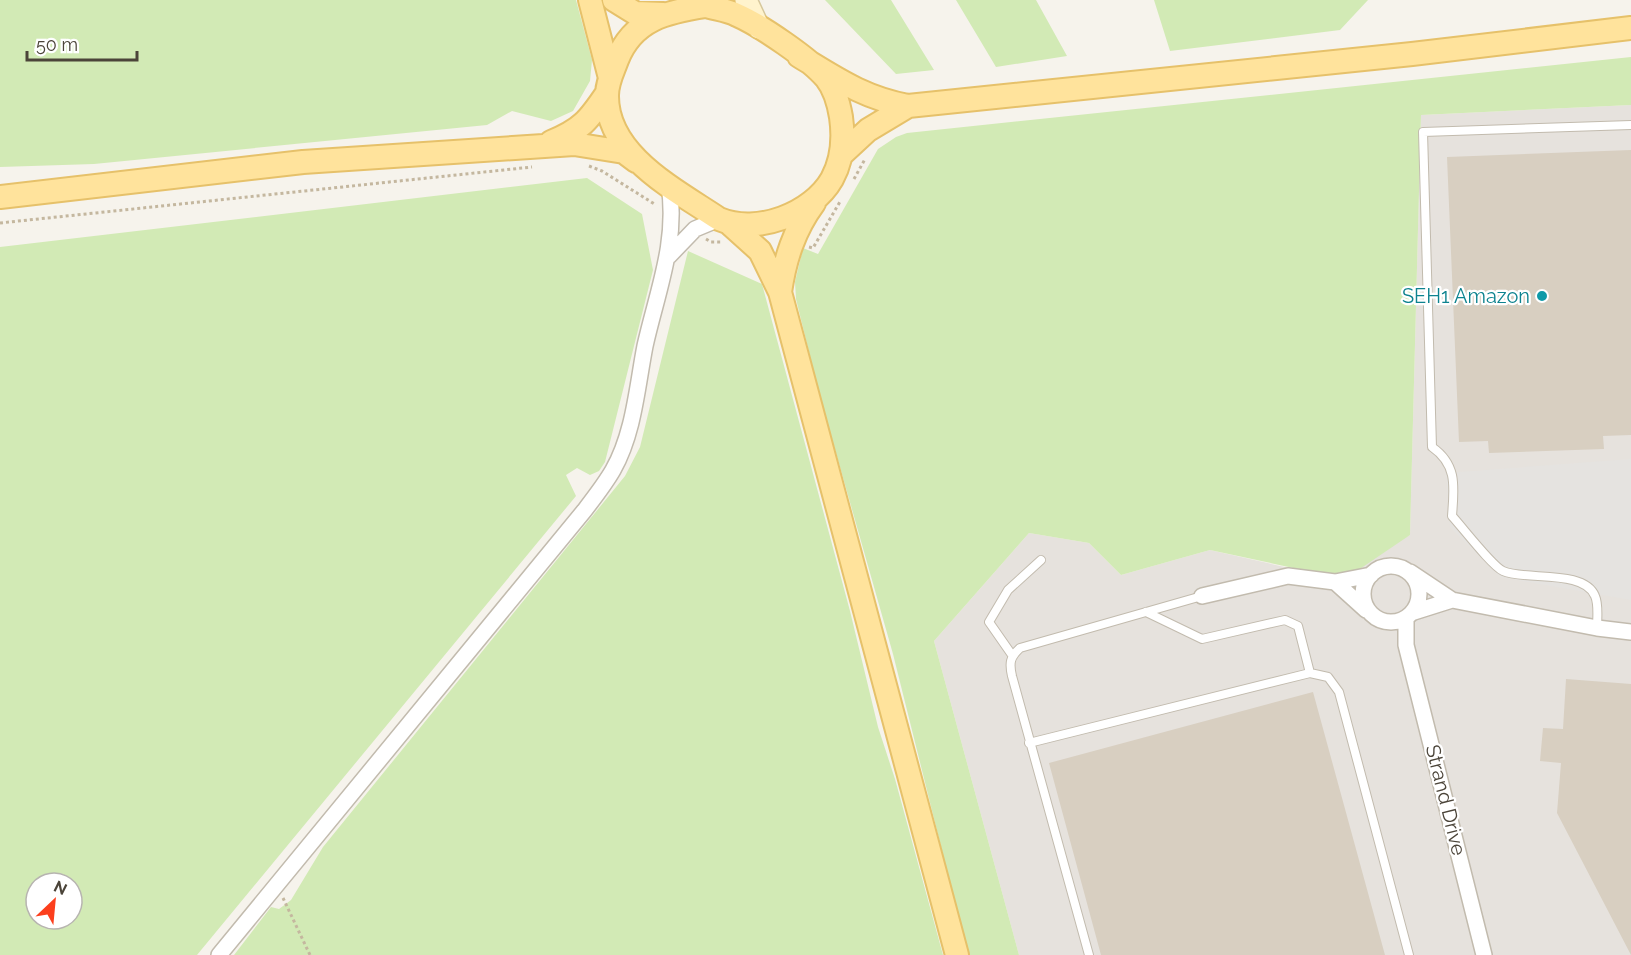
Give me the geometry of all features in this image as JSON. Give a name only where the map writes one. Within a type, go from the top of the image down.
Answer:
[{"type":"main road","points":[[591,0],[608,86],[608,111],[614,129],[641,164],[725,228],[760,251],[780,292],[957,955]]},
{"type":"main road","points":[[614,0],[635,14],[666,13],[706,6],[736,14],[858,92],[882,101],[908,106],[1412,54],[1631,28]]},
{"type":"main road","points":[[540,157],[575,132],[596,111],[621,51],[632,34],[648,21],[691,0]]},
{"type":"main road","points":[[746,0],[759,28]]},
{"type":"main road","points":[[799,56],[827,79],[839,107],[844,137],[841,155],[833,177],[833,195]]},
{"type":"main road","points":[[841,155],[868,130],[908,106]]},
{"type":"main road","points":[[0,197],[303,162],[540,157],[574,144],[624,153],[662,179]]},
{"type":"main road","points":[[725,228],[785,217],[833,195]]},
{"type":"main road","points":[[780,292],[792,243],[802,219],[833,195]]},
{"type":"street","points":[[219,955],[584,511],[614,470],[628,433],[646,345],[669,256],[673,216],[662,179]]},
{"type":"street","points":[[669,256],[695,229],[725,228]]},
{"type":"street","points":[[1202,596],[1288,576],[1335,582],[1371,574],[1386,566],[1394,566],[1410,572],[1452,600],[1597,628],[1631,632]]},
{"type":"street","points":[[1410,572],[1415,579],[1420,596],[1410,615]]},
{"type":"street","points":[[1367,610],[1363,592],[1371,574]]},
{"type":"street","points":[[1335,582],[1383,622],[1406,645]]},
{"type":"street","points":[[1383,622],[1399,622],[1410,615],[1452,600]]},
{"type":"street","name":"Strand Drive","points":[[1410,615],[1406,645],[1484,955]]},
{"type":"lane","points":[[1597,628],[1596,598],[1592,589],[1582,583],[1505,572],[1491,561],[1452,516],[1455,482],[1443,455],[1432,447],[1423,132],[1631,125]]},
{"type":"lane","points":[[1012,655],[989,622],[1008,590],[1041,560]]},
{"type":"lane","points":[[1089,955],[1010,670],[1012,655],[1020,648],[1202,596]]},
{"type":"lane","points":[[1146,612],[1202,639],[1286,620],[1298,626],[1310,673]]},
{"type":"lane","points":[[1029,743],[1310,673],[1328,677],[1339,692],[1409,955]]},
{"type":"path","points":[[853,180],[868,154]]},
{"type":"path","points":[[0,223],[540,157]]},
{"type":"path","points":[[585,165],[602,171],[673,216]]},
{"type":"path","points":[[792,243],[813,248],[833,195]]},
{"type":"path","points":[[695,229],[711,242],[725,228]]},
{"type":"path","points":[[275,886],[287,903],[310,955]]},
{"type":"shaded area","points":[[1631,105],[1631,955],[1019,955],[934,641],[1029,533],[1089,543],[1121,575],[1210,550],[1320,575],[1410,535],[1421,115]]},
{"type":"shaded area","points":[[1631,459],[1631,600],[1500,577],[1450,527],[1446,473]]},
{"type":"green space","points":[[0,0],[576,0],[592,60],[590,81],[573,111],[551,121],[512,111],[487,125],[94,164],[0,167]]},
{"type":"green space","points":[[825,0],[891,0],[934,70],[896,74]]},
{"type":"green space","points":[[956,0],[1036,0],[1067,56],[996,67]]},
{"type":"green space","points":[[1154,0],[1368,0],[1340,30],[1170,51]]},
{"type":"green space","points":[[1631,57],[1631,105],[1421,115],[1410,535],[1345,579],[1210,550],[1121,575],[1089,543],[1029,533],[934,641],[1019,955],[968,955],[893,654],[819,393],[796,299],[795,282],[803,248],[818,254],[878,149],[896,137],[907,133]]},
{"type":"green space","points":[[587,178],[642,214],[653,270],[605,462],[599,471],[590,475],[577,468],[566,475],[576,496],[197,955],[0,955],[0,247]]},
{"type":"green space","points":[[688,251],[762,284],[850,611],[878,727],[895,779],[943,955],[234,955],[271,907],[279,909],[291,900],[323,847],[625,476],[640,447]]},
{"type":"building","name":"SEH1 Amazon","points":[[1631,150],[1631,435],[1603,436],[1604,449],[1489,453],[1488,441],[1459,442],[1447,157]]},
{"type":"building","points":[[1566,679],[1631,684],[1631,955],[1557,813],[1561,763],[1540,761],[1543,728],[1563,729]]},
{"type":"building","points":[[1313,692],[1385,955],[1101,955],[1049,763]]},
{"type":"place","name":"SEH1 Amazon","points":[[1542,296]]}]
